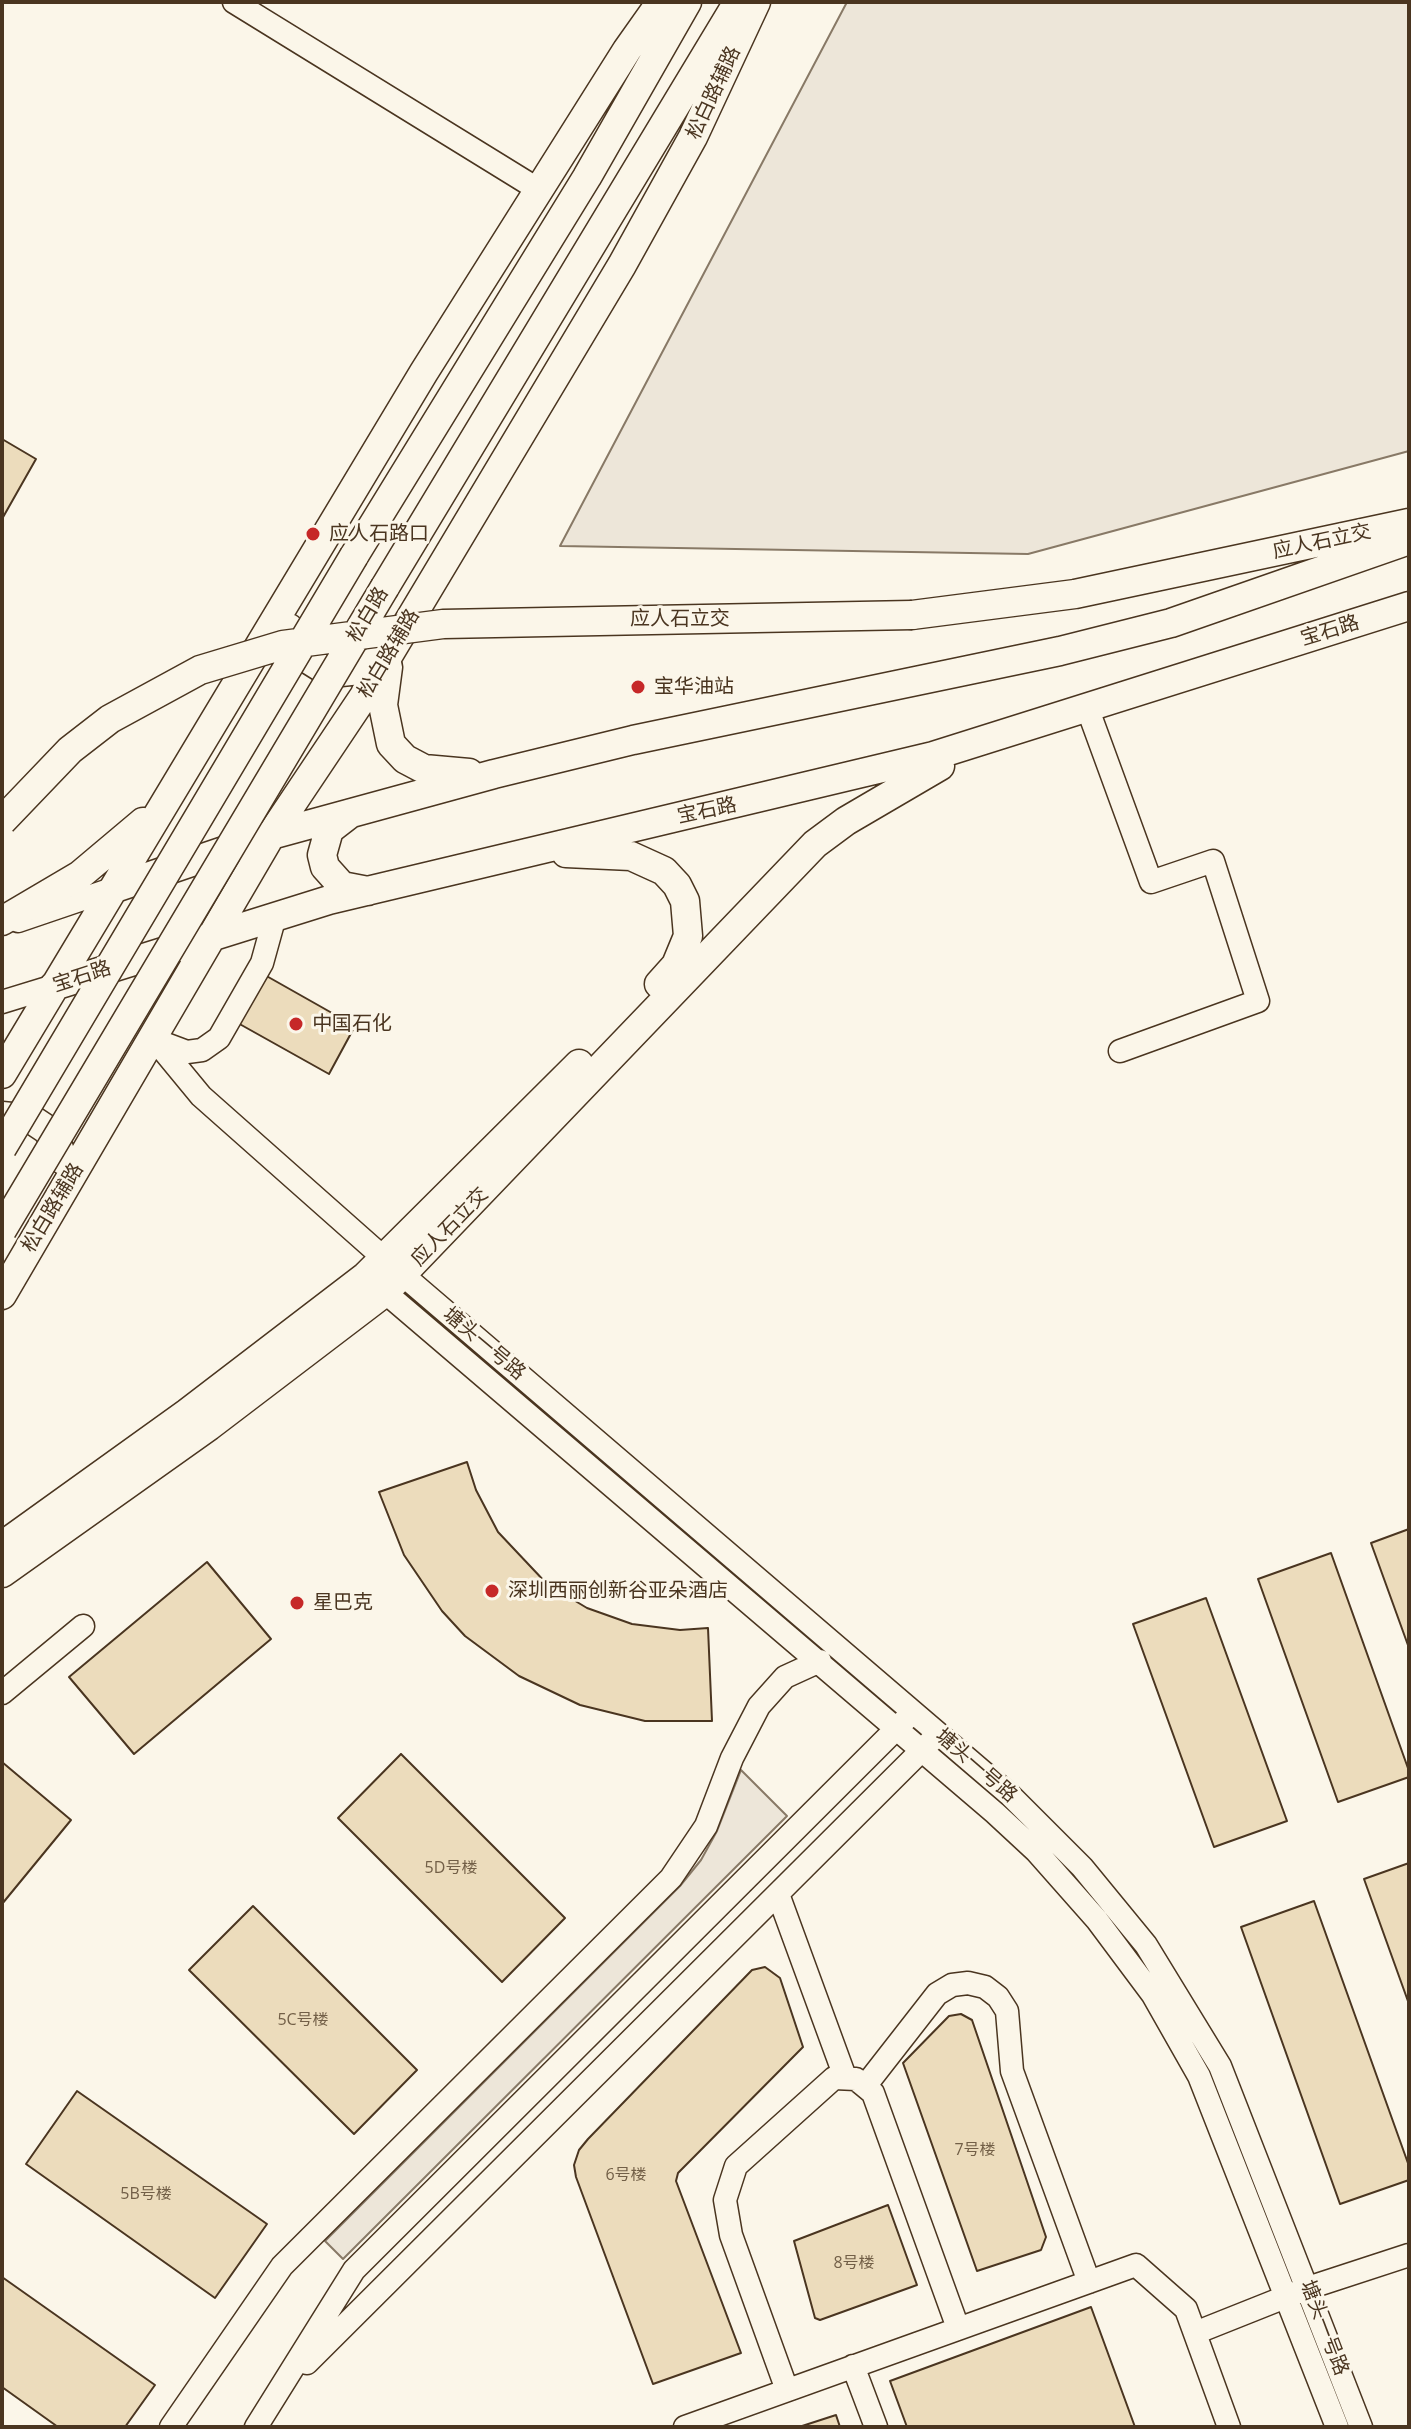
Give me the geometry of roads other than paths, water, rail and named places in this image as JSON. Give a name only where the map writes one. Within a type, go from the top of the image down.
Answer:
[{"type":"main road","points":[[2,1074],[296,584],[539,190],[661,2]]},
{"type":"main road","name":"松白路","points":[[2,1148],[354,556],[587,177],[687,2]]},
{"type":"main road","name":"松白路","points":[[2,1230],[738,2]]},
{"type":"main road","name":"松白路辅路","points":[[2,1295],[271,835],[393,649],[657,205],[693,137],[756,2]]},
{"type":"main road","name":"应人石立交","points":[[2,821],[70,750],[110,719],[200,670],[283,645],[443,624],[912,615],[1075,594],[1409,523]]},
{"type":"main road","points":[[115,888],[271,835],[494,774],[633,740],[1102,641],[1255,596],[1409,540]]},
{"type":"main road","points":[[296,584],[290,602],[288,625],[294,643],[306,658],[322,668],[341,672],[360,670],[393,649]]},
{"type":"main road","name":"宝石路","points":[[54,986],[275,916],[368,891],[831,783],[1015,731],[1409,606]]},
{"type":"main road","points":[[393,649],[383,705],[391,744],[405,759],[424,769],[494,774]]},
{"type":"main road","name":"应人石立交","points":[[2,1573],[209,1426],[385,1276],[815,844],[898,788],[1015,731]]},
{"type":"main road","points":[[2,924],[80,875],[167,799]]},
{"type":"main road","points":[[351,813],[329,830],[322,855],[325,867],[342,886],[368,891]]},
{"type":"main road","points":[[2,1546],[385,1276],[667,976],[686,943],[689,919],[677,885],[649,862],[605,854],[506,858]]},
{"type":"main road","points":[[2,1116],[31,1119],[46,1129],[57,1143],[63,1160],[60,1197]]},
{"type":"street","points":[[234,2],[539,190]]},
{"type":"street","points":[[1087,707],[1151,882],[1213,861],[1258,1001],[1120,1051]]},
{"type":"street","points":[[2,924],[115,888]]},
{"type":"street","points":[[154,1039],[187,1052],[202,1050],[219,1038],[262,963],[275,916]]},
{"type":"street","name":"宝石路","points":[[2,1002],[54,986]]},
{"type":"street","points":[[154,1039],[201,1096],[385,1276]]},
{"type":"street","name":"塘头一号路","points":[[385,1276],[1036,1851],[1097,1920],[1153,1995],[1199,2076],[1337,2427]]},
{"type":"street","name":"塘头一号路","points":[[385,1276],[939,1733],[1062,1845],[1115,1905],[1172,1983],[1220,2066],[1361,2427]]},
{"type":"street","points":[[2,1693],[83,1626]]},
{"type":"street","points":[[171,2427],[282,2266],[671,1878],[706,1826],[732,1758],[759,1706],[785,1677],[820,1661]]},
{"type":"street","points":[[256,2427],[354,2270],[913,1711]]},
{"type":"street","points":[[281,2389],[939,1733]]},
{"type":"street","points":[[778,1894],[856,2081],[873,2093],[958,2328]]},
{"type":"street","points":[[787,2390],[728,2227],[725,2200],[736,2166],[824,2083],[856,2081],[937,1994],[952,1985],[968,1983],[985,1987],[998,1997],[1007,2011],[1012,2071],[1089,2282]]},
{"type":"street","points":[[1195,2333],[1308,2288],[1409,2255]]},
{"type":"street","points":[[685,2427],[1136,2265],[1186,2309],[1229,2427]]},
{"type":"street","points":[[853,2366],[876,2427]]},
{"type":"place","name":"应人石路口","points":[[313,534]]},
{"type":"place","name":"宝华油站","points":[[638,687]]},
{"type":"place","name":"中国石化","points":[[296,1024]]},
{"type":"place","name":"深圳西丽创新谷亚朵酒店","points":[[492,1591]]},
{"type":"place","name":"星巴克","points":[[297,1603]]}]
